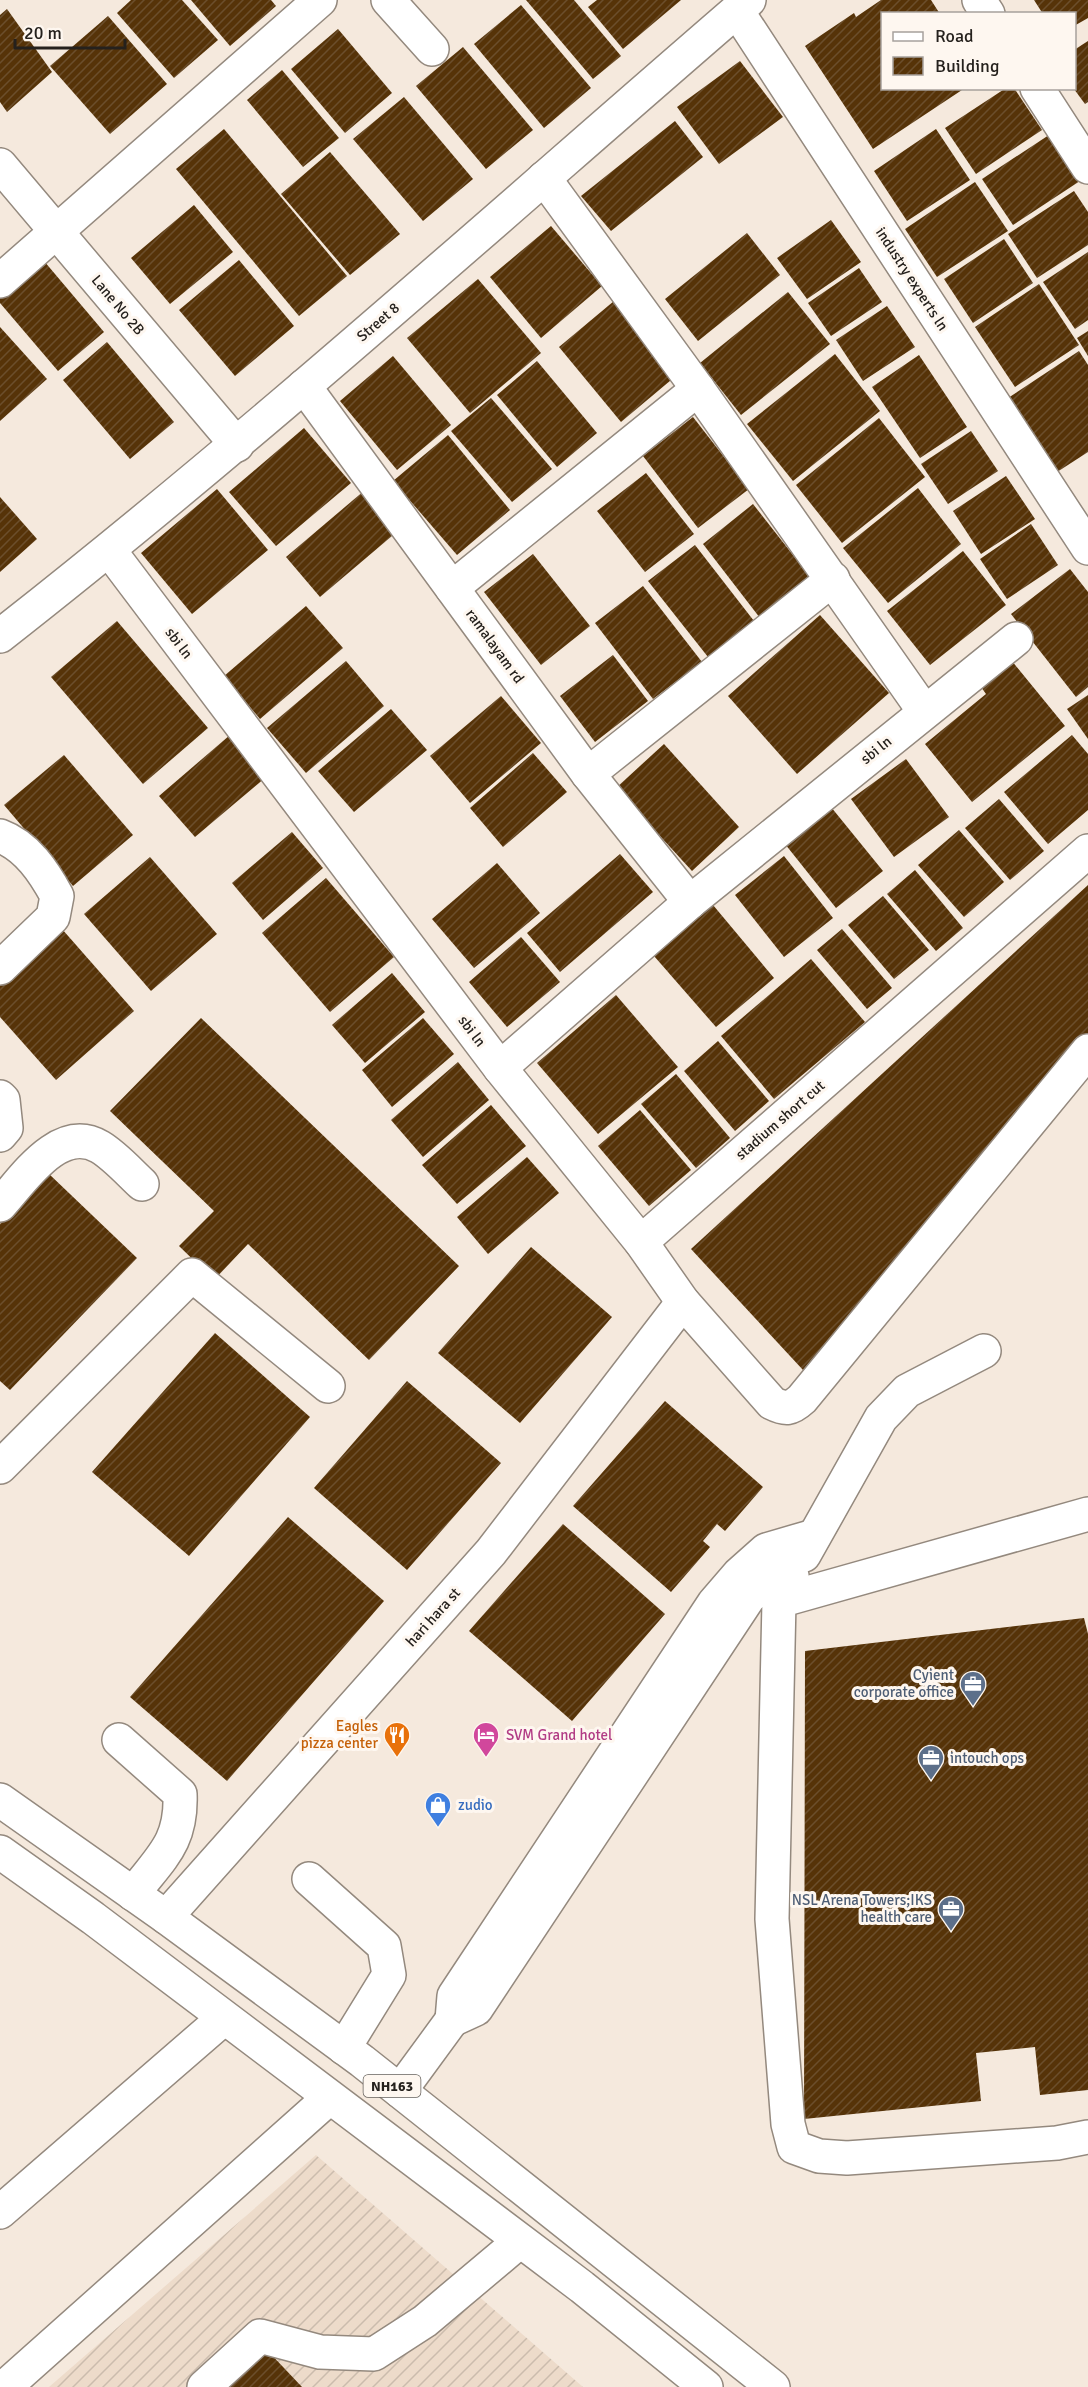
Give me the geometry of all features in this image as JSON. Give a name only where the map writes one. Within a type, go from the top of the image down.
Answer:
[{"type":"main road","points":[[0,281],[320,0]]},
{"type":"main road","points":[[388,0],[432,49]]},
{"type":"main road","name":"Street 8","points":[[0,636],[110,550],[237,445],[743,5]]},
{"type":"main road","name":"industry experts ln","points":[[743,5],[1083,529]]},
{"type":"main road","points":[[1038,90],[1088,167]]},
{"type":"main road","name":"Lane No 2B","points":[[0,165],[237,445]]},
{"type":"main road","points":[[544,178],[698,389],[924,711]]},
{"type":"main road","name":"ramalayam rd","points":[[304,386],[588,774],[690,902]]},
{"type":"main road","points":[[452,588],[698,389]]},
{"type":"main road","name":"sbi ln","points":[[110,550],[500,1068],[690,902],[1016,639]]},
{"type":"main road","points":[[588,774],[833,579]]},
{"type":"main road","points":[[0,836],[14,841],[44,873],[57,896],[53,917],[0,968]]},
{"type":"main road","name":"stadium short cut","points":[[641,1242],[1088,851]]},
{"type":"main road","points":[[500,1068],[641,1242],[683,1302],[772,1403],[784,1409],[793,1407],[1088,1051]]},
{"type":"main road","points":[[0,1097],[3,1100],[6,1128],[0,1136]]},
{"type":"main road","points":[[0,1205],[46,1156],[67,1142],[99,1146],[142,1184]]},
{"type":"main road","points":[[0,1467],[192,1275],[328,1386]]},
{"type":"main road","name":"hari hara st","points":[[166,1917],[491,1552],[683,1302]]},
{"type":"main road","points":[[984,1351],[907,1391],[881,1418],[786,1589],[772,1919],[788,2124],[794,2147],[819,2156],[847,2158],[1057,2144],[1088,2137]]},
{"type":"main road","points":[[400,2091],[749,1597],[765,1584],[786,1589],[1088,1514]]},
{"type":"main road","points":[[460,2009],[714,1603],[739,1574],[766,1550],[814,1536]]},
{"type":"main road","points":[[119,1740],[180,1794],[181,1817],[174,1840],[133,1894]]},
{"type":"main road","name":"NH163","points":[[0,1800],[166,1917],[344,2048],[773,2387]]},
{"type":"main road","name":"NH163","points":[[0,1851],[93,1918],[611,2310],[706,2387]]},
{"type":"main road","points":[[309,1879],[384,1946],[389,1975],[344,2048]]},
{"type":"main road","points":[[0,2212],[224,2018]]},
{"type":"main road","points":[[5,2387],[329,2098]]},
{"type":"main road","points":[[204,2387],[260,2336],[320,2352],[374,2354],[425,2320],[520,2241]]},
{"type":"main road","points":[[611,2310],[638,2280]]},
{"type":"shaded area","points":[[316,2155],[583,2387],[49,2387]]},
{"type":"building","points":[[131,0],[182,0],[218,40],[174,78],[117,13]]},
{"type":"building","points":[[191,0],[271,0],[276,6],[230,46]]},
{"type":"building","points":[[526,0],[574,0],[621,56],[593,79]]},
{"type":"building","points":[[597,0],[681,0],[623,49],[588,7]]},
{"type":"building","points":[[881,0],[931,0],[939,12],[881,12],[881,90],[962,90],[873,149],[805,46],[854,13],[856,17]]},
{"type":"building","points":[[1034,0],[1088,0],[1088,18],[1076,25],[1076,12],[1042,12]]},
{"type":"building","points":[[521,5],[591,88],[544,128],[474,44]]},
{"type":"building","points":[[7,9],[52,72],[7,112],[0,102],[0,15]]},
{"type":"building","points":[[108,16],[167,84],[110,134],[50,66]]},
{"type":"building","points":[[338,29],[392,93],[345,133],[291,69]]},
{"type":"building","points":[[1088,41],[1088,102],[1085,104],[1075,90],[1076,49]]},
{"type":"building","points":[[463,47],[533,130],[486,169],[416,86]]},
{"type":"building","points":[[740,61],[783,117],[719,164],[677,107]]},
{"type":"building","points":[[282,70],[339,138],[303,167],[247,100]]},
{"type":"building","points":[[1003,90],[1015,90],[1042,130],[976,174],[945,128]]},
{"type":"building","points":[[404,97],[473,179],[423,221],[353,139]]},
{"type":"building","points":[[675,121],[703,157],[611,231],[581,196]]},
{"type":"building","points":[[224,129],[347,276],[299,316],[176,169]]},
{"type":"building","points":[[936,129],[970,180],[907,221],[874,171]]},
{"type":"building","points":[[1052,133],[1083,179],[1013,225],[982,179]]},
{"type":"building","points":[[330,152],[400,234],[350,275],[281,194]]},
{"type":"building","points":[[975,182],[1008,231],[937,277],[905,229]]},
{"type":"building","points":[[1074,191],[1088,212],[1088,245],[1037,278],[1008,234]]},
{"type":"building","points":[[194,205],[233,252],[170,304],[131,258]]},
{"type":"building","points":[[831,220],[861,262],[807,299],[777,258]]},
{"type":"building","points":[[551,226],[602,286],[541,338],[490,277]]},
{"type":"building","points":[[747,233],[780,275],[698,341],[665,299]]},
{"type":"building","points":[[1004,239],[1033,283],[973,323],[944,279]]},
{"type":"building","points":[[1088,252],[1088,320],[1075,329],[1043,282]]},
{"type":"building","points":[[239,260],[294,326],[235,376],[179,310]]},
{"type":"building","points":[[44,261],[104,332],[58,371],[0,303],[0,298]]},
{"type":"building","points":[[859,268],[882,302],[831,336],[808,303]]},
{"type":"building","points":[[478,279],[541,353],[470,413],[407,338]]},
{"type":"building","points":[[1039,284],[1079,345],[1015,387],[975,327]]},
{"type":"building","points":[[788,292],[830,344],[741,415],[700,363]]},
{"type":"building","points":[[614,301],[677,375],[621,422],[559,347]]},
{"type":"building","points":[[887,306],[915,347],[863,381],[836,340]]},
{"type":"building","points":[[0,327],[47,379],[0,421]]},
{"type":"building","points":[[1088,331],[1088,356],[1077,338]]},
{"type":"building","points":[[107,342],[174,422],[130,459],[63,380]]},
{"type":"building","points":[[1079,351],[1088,365],[1088,452],[1054,474],[1005,400]]},
{"type":"building","points":[[835,354],[880,411],[793,481],[747,424]]},
{"type":"building","points":[[919,355],[967,427],[920,458],[872,387]]},
{"type":"building","points":[[393,356],[451,425],[397,470],[340,401]]},
{"type":"building","points":[[537,361],[597,433],[557,467],[497,395]]},
{"type":"building","points":[[491,398],[552,469],[512,502],[451,431]]},
{"type":"building","points":[[693,417],[749,489],[698,528],[643,456]]},
{"type":"building","points":[[879,418],[925,477],[842,543],[796,485]]},
{"type":"building","points":[[304,428],[351,483],[276,546],[229,492]]},
{"type":"building","points":[[971,431],[998,471],[948,504],[921,464]]},
{"type":"building","points":[[448,435],[510,510],[457,555],[393,481]]},
{"type":"building","points":[[646,473],[694,534],[645,572],[597,511]]},
{"type":"building","points":[[1006,476],[1035,519],[981,554],[953,511]]},
{"type":"building","points":[[918,488],[961,544],[888,603],[843,548]]},
{"type":"building","points":[[217,489],[268,550],[192,614],[141,553]]},
{"type":"building","points":[[365,490],[399,530],[320,597],[286,557]]},
{"type":"building","points":[[0,497],[37,539],[0,572]]},
{"type":"building","points":[[753,504],[811,578],[760,618],[703,544]]},
{"type":"building","points":[[1031,524],[1058,565],[1007,599],[980,559]]},
{"type":"building","points":[[695,545],[754,621],[708,657],[648,581]]},
{"type":"building","points":[[963,551],[1006,605],[930,665],[887,611]]},
{"type":"building","points":[[533,554],[590,626],[541,665],[484,592]]},
{"type":"building","points":[[1070,569],[1088,592],[1088,687],[1076,697],[1011,614]]},
{"type":"building","points":[[643,586],[702,662],[653,699],[595,623]]},
{"type":"building","points":[[306,606],[343,648],[260,719],[224,676]]},
{"type":"building","points":[[820,615],[889,693],[797,774],[728,696]]},
{"type":"building","points":[[117,621],[208,728],[143,784],[51,677]]},
{"type":"building","points":[[613,655],[648,701],[595,742],[560,696]]},
{"type":"building","points":[[1007,655],[1065,726],[972,802],[925,744],[986,694],[976,680]]},
{"type":"building","points":[[346,661],[384,706],[306,773],[267,728]]},
{"type":"building","points":[[1088,695],[1088,739],[1067,709]]},
{"type":"building","points":[[501,696],[541,743],[470,803],[430,756]]},
{"type":"building","points":[[391,709],[427,750],[354,812],[318,771]]},
{"type":"building","points":[[230,735],[266,777],[195,837],[159,796]]},
{"type":"building","points":[[1072,735],[1088,754],[1088,810],[1048,844],[1004,792]]},
{"type":"building","points":[[664,744],[739,827],[692,871],[616,788]]},
{"type":"building","points":[[533,753],[567,792],[503,847],[470,808]]},
{"type":"building","points":[[64,755],[133,835],[73,886],[4,805]]},
{"type":"building","points":[[906,759],[949,817],[894,857],[851,799]]},
{"type":"building","points":[[999,799],[1044,851],[1010,880],[965,828]]},
{"type":"building","points":[[831,807],[883,871],[836,908],[785,844]]},
{"type":"building","points":[[959,830],[1004,882],[964,917],[918,865]]},
{"type":"building","points":[[292,832],[323,868],[263,920],[232,883]]},
{"type":"building","points":[[620,854],[653,892],[560,972],[527,933]]},
{"type":"building","points":[[784,856],[833,918],[784,957],[735,895]]},
{"type":"building","points":[[150,857],[217,934],[151,991],[84,914]]},
{"type":"building","points":[[497,863],[540,913],[474,968],[432,919]]},
{"type":"building","points":[[915,870],[963,928],[936,951],[887,894]]},
{"type":"building","points":[[326,878],[394,957],[330,1012],[262,933]]},
{"type":"building","points":[[1088,885],[1088,1037],[803,1370],[691,1249]]},
{"type":"building","points":[[883,896],[929,950],[894,979],[848,925]]},
{"type":"building","points":[[713,905],[774,978],[716,1027],[654,956]]},
{"type":"building","points":[[62,929],[134,1011],[56,1080],[0,1017],[0,984]]},
{"type":"building","points":[[842,929],[892,988],[867,1009],[817,950]]},
{"type":"building","points":[[521,937],[560,982],[507,1027],[469,982]]},
{"type":"building","points":[[811,959],[865,1022],[774,1099],[721,1036]]},
{"type":"building","points":[[392,973],[425,1012],[365,1063],[332,1025]]},
{"type":"building","points":[[616,995],[678,1067],[598,1134],[537,1063]]},
{"type":"building","points":[[201,1018],[459,1266],[369,1360],[248,1244],[214,1280],[179,1246],[214,1211],[110,1111]]},
{"type":"building","points":[[423,1018],[454,1054],[392,1107],[362,1070]]},
{"type":"building","points":[[718,1041],[769,1101],[735,1131],[684,1071]]},
{"type":"building","points":[[458,1062],[489,1100],[423,1157],[391,1120]]},
{"type":"building","points":[[676,1074],[730,1138],[696,1168],[641,1104]]},
{"type":"building","points":[[491,1105],[526,1146],[457,1204],[422,1165]]},
{"type":"building","points":[[640,1110],[691,1170],[649,1206],[598,1146]]},
{"type":"building","points":[[527,1157],[559,1193],[488,1254],[457,1217]]},
{"type":"building","points":[[48,1173],[137,1258],[10,1390],[0,1381],[0,1224]]},
{"type":"building","points":[[531,1247],[612,1317],[520,1423],[438,1353]]},
{"type":"building","points":[[215,1333],[310,1417],[189,1556],[92,1472]]},
{"type":"building","points":[[407,1381],[501,1463],[407,1570],[314,1488]]},
{"type":"building","points":[[665,1401],[763,1487],[725,1531],[717,1524],[703,1541],[710,1547],[671,1592],[573,1506]]},
{"type":"building","points":[[288,1517],[384,1601],[227,1781],[130,1697]]},
{"type":"building","points":[[563,1524],[665,1614],[572,1721],[469,1631]]},
{"type":"building","points":[[1084,1618],[1088,1634],[1088,2090],[1040,2095],[1035,2047],[976,2053],[981,2101],[804,2119],[805,1651]]},
{"type":"building","points":[[266,2349],[302,2387],[226,2387]]},
{"type":"place","name":"Cyient corporate office","points":[[973,1707]]},
{"type":"place","name":"Eagles pizza center","points":[[397,1758]]},
{"type":"place","name":"SVM Grand hotel","points":[[486,1758]]},
{"type":"place","name":"intouch ops","points":[[931,1781]]},
{"type":"place","name":"zudio","points":[[438,1828]]},
{"type":"place","name":"NSL Arena Towers;IKS health care","points":[[951,1932]]}]
